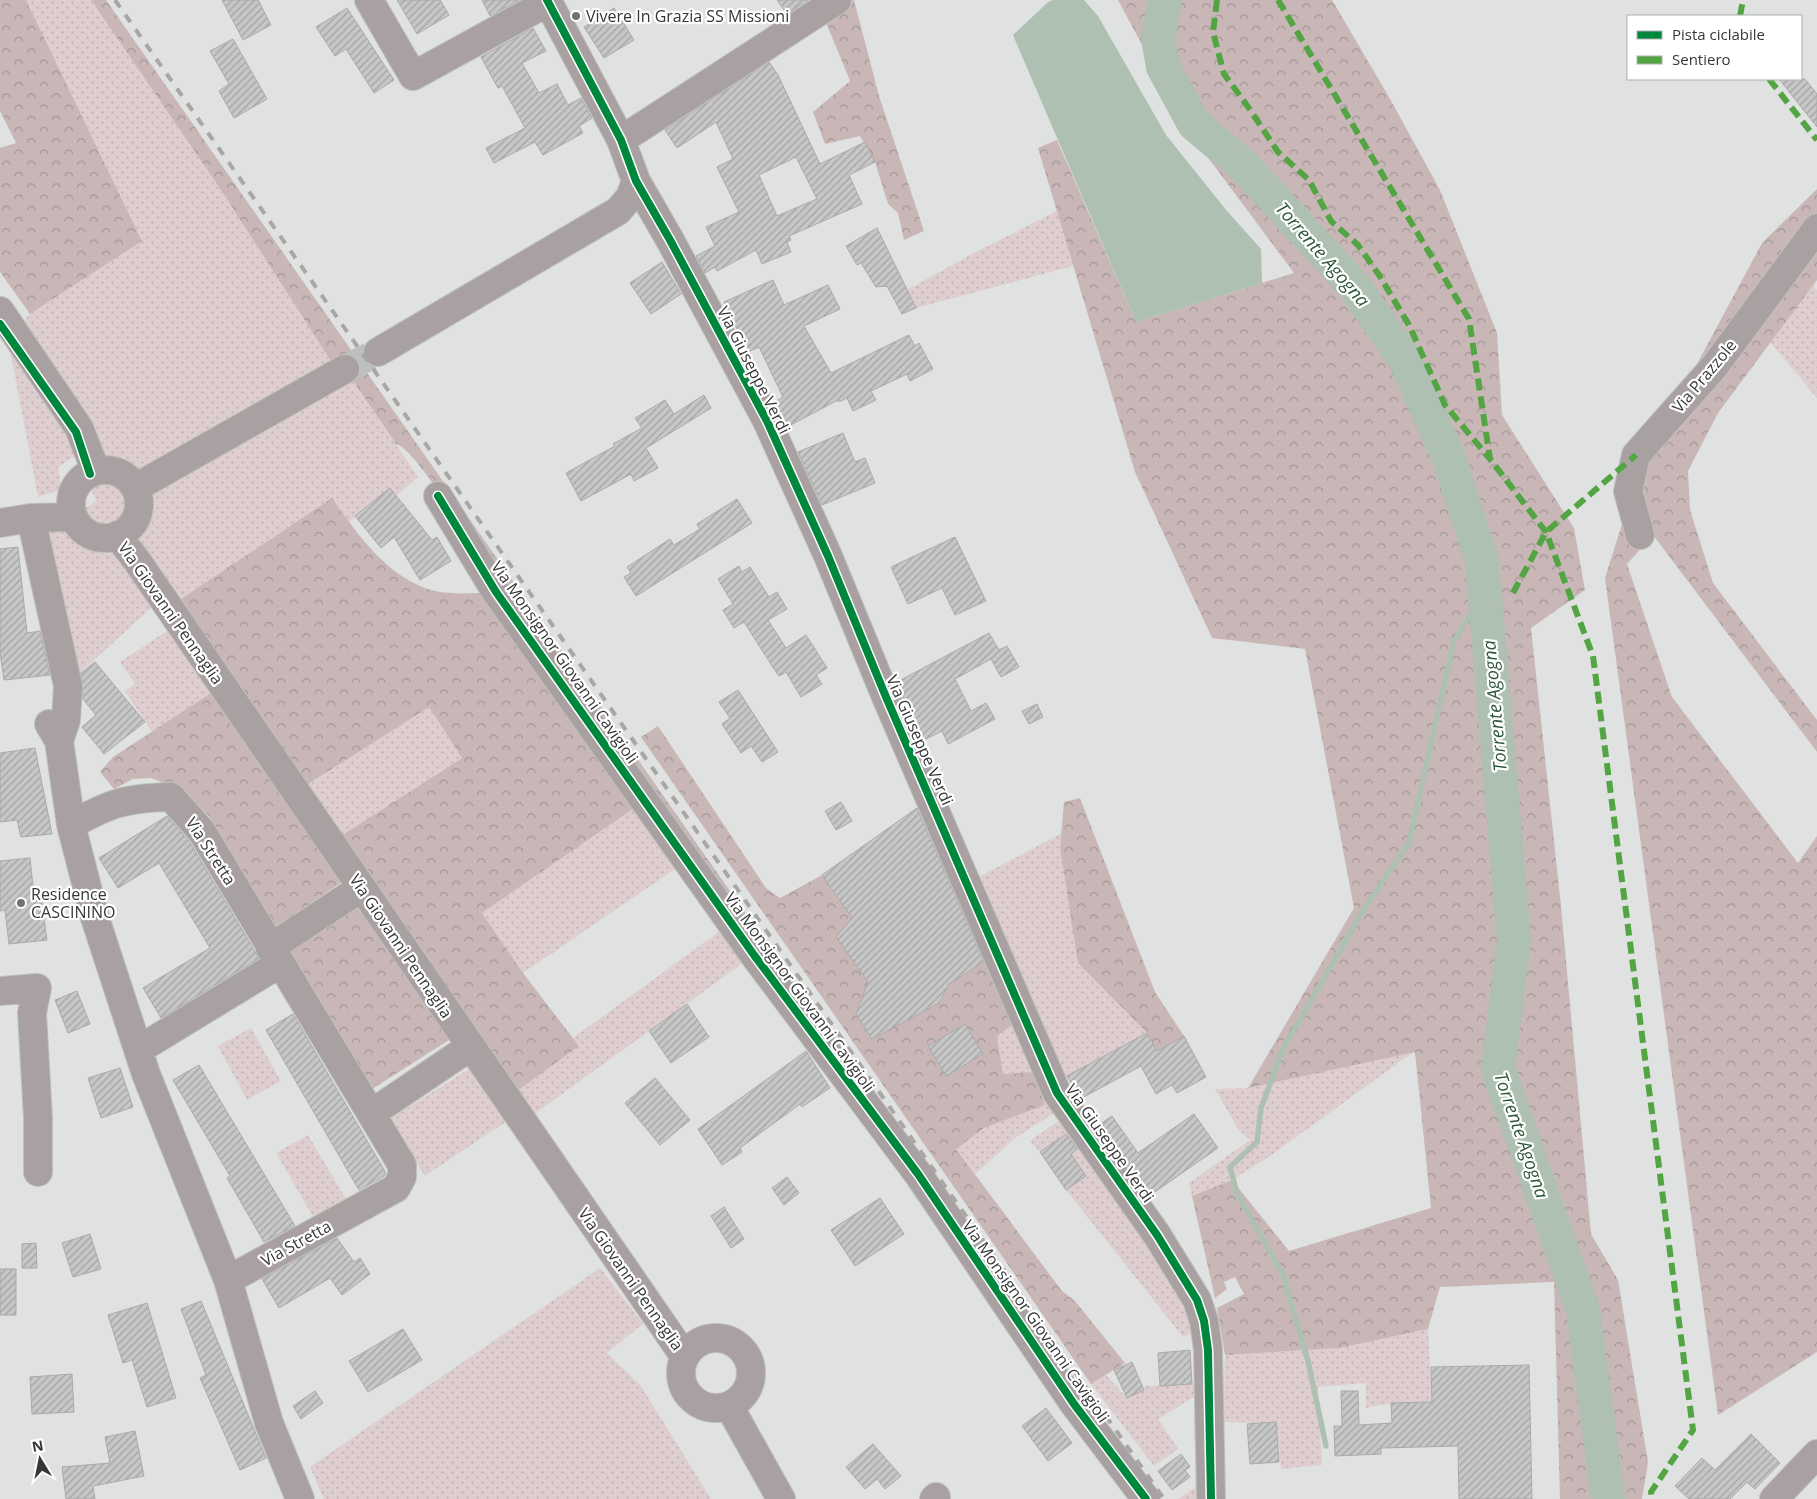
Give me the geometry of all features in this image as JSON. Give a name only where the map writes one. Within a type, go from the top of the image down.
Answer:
[{"type":"street","points":[[369,0],[413,76],[548,1]]},
{"type":"street","points":[[621,140],[837,0]]},
{"type":"street","name":"Via Giuseppe Verdi","points":[[548,1],[621,140],[636,182],[670,240],[767,421],[828,556],[886,697],[1057,1093],[1157,1235],[1197,1300],[1204,1321],[1208,1350],[1211,1499]]},
{"type":"street","points":[[378,352],[618,211],[630,197],[636,182]]},
{"type":"street","name":"Via Prazzole","points":[[1640,535],[1628,491],[1636,455],[1714,367],[1817,228]]},
{"type":"street","points":[[0,311],[79,428],[96,471]]},
{"type":"street","points":[[135,488],[342,371]]},
{"type":"street","points":[[96,471],[118,472],[128,479],[135,488],[138,499],[134,521],[127,530],[117,535],[107,538],[86,532],[73,516],[70,505],[74,489],[86,476],[96,471]]},
{"type":"street","name":"Via Monsignor Giovanni Cavigioli","points":[[438,496],[496,592],[749,947],[918,1174],[1074,1404],[1146,1499]]},
{"type":"street","points":[[0,523],[31,518],[73,516]]},
{"type":"street","points":[[31,518],[68,686],[66,720],[54,732],[71,825],[95,918],[138,1050],[228,1280],[269,1423],[300,1499]]},
{"type":"street","name":"Via Giovanni Pennaglia","points":[[117,535],[137,561],[685,1357]]},
{"type":"street","name":"Via Stretta","points":[[71,825],[104,806],[139,798],[171,797],[202,832],[402,1165],[402,1177],[396,1188],[228,1280]]},
{"type":"street","points":[[138,1050],[275,956],[361,888]]},
{"type":"street","points":[[0,991],[37,988],[32,1013],[37,1100],[38,1172]]},
{"type":"street","points":[[372,1113],[470,1047]]},
{"type":"street","points":[[712,1339],[732,1342],[742,1350],[749,1362],[751,1375],[748,1388],[740,1399],[729,1406],[715,1408],[701,1405],[690,1397],[683,1384],[681,1370],[685,1357],[694,1346],[712,1339]]},
{"type":"street","points":[[729,1406],[781,1499]]},
{"type":"street","points":[[1774,1499],[1817,1454]]},
{"type":"shaded area","points":[[26,0],[91,0],[221,190],[338,372],[345,369],[418,477],[396,496],[390,488],[349,522],[332,498],[169,607],[162,598],[70,682],[33,521],[73,517],[96,501],[77,455],[58,467],[62,489],[38,497],[7,334],[20,325],[30,314],[142,241]]},
{"type":"shaded area","points":[[1053,0],[1084,0],[1098,16],[1166,135],[1227,211],[1261,249],[1262,283],[1136,322],[1013,35],[1048,2]]},
{"type":"shaded area","points":[[1057,211],[1073,266],[916,308],[907,290],[972,254]]},
{"type":"shaded area","points":[[1813,285],[1817,290],[1817,398],[1770,342]]},
{"type":"shaded area","points":[[179,623],[222,686],[152,732],[125,691],[135,684],[120,662]]},
{"type":"shaded area","points":[[429,706],[462,758],[330,843],[296,793]]},
{"type":"shaded area","points":[[646,800],[688,860],[523,973],[482,913]]},
{"type":"shaded area","points":[[1062,833],[1060,847],[1118,1004],[1147,1033],[1063,1078],[979,877]]},
{"type":"shaded area","points":[[731,923],[754,955],[522,1123],[516,1115],[425,1176],[388,1120],[480,1062],[579,1046],[573,1038]]},
{"type":"shaded area","points":[[1014,1024],[1059,1110],[1015,1138],[975,1174],[956,1148],[984,1128],[1044,1105],[1003,1074],[997,1036]]},
{"type":"shaded area","points":[[251,1028],[281,1081],[247,1100],[218,1046]]},
{"type":"shaded area","points":[[1415,1051],[1270,1156],[1232,1180],[1192,1196],[1189,1183],[1250,1140],[1239,1130],[1215,1089],[1248,1088]]},
{"type":"shaded area","points":[[1064,1117],[1182,1293],[1195,1332],[1183,1337],[1066,1190],[1086,1176],[1071,1154],[1077,1149],[1066,1134],[1040,1152],[1030,1141]]},
{"type":"shaded area","points":[[308,1135],[347,1201],[315,1220],[276,1153]]},
{"type":"shaded area","points":[[600,1268],[643,1324],[607,1353],[641,1386],[711,1499],[324,1499],[310,1467]]},
{"type":"shaded area","points":[[1428,1329],[1432,1402],[1391,1403],[1366,1408],[1366,1383],[1318,1387],[1322,1465],[1281,1469],[1276,1423],[1223,1422],[1225,1355],[1340,1348]]},
{"type":"shaded area","points":[[1106,1375],[1127,1398],[1144,1390],[1145,1386],[1199,1384],[1199,1439],[1194,1438],[1194,1397],[1158,1419],[1178,1449],[1154,1466],[1091,1384]]},
{"type":"shaded area","points":[[1199,1485],[1199,1499],[1178,1499]]},
{"type":"green space","points":[[0,0],[26,0],[142,241],[30,314],[0,272],[0,148],[16,143],[0,111]]},
{"type":"green space","points":[[91,0],[106,0],[835,1041],[830,1041],[654,797],[523,614],[427,475],[404,449],[396,444],[345,369],[338,372],[221,190]]},
{"type":"green space","points":[[843,0],[854,0],[879,96],[924,231],[904,240],[898,213],[888,204],[875,162],[860,136],[825,144],[813,112],[850,81],[823,15]]},
{"type":"green space","points":[[1118,0],[1332,0],[1389,97],[1440,190],[1497,333],[1502,415],[1574,528],[1585,590],[1531,628],[1561,906],[1591,1234],[1618,1280],[1648,1462],[1642,1499],[1560,1499],[1554,1282],[1440,1287],[1428,1329],[1340,1348],[1225,1355],[1217,1308],[1244,1294],[1235,1277],[1224,1282],[1227,1289],[1215,1298],[1192,1196],[1232,1180],[1289,1251],[1431,1208],[1415,1052],[1248,1088],[1354,908],[1305,649],[1212,638],[1135,472],[1038,148],[1057,140],[1136,322],[1294,273],[1189,132]]},
{"type":"green space","points":[[1817,189],[1817,280],[1718,413],[1688,471],[1690,510],[1713,583],[1817,720],[1817,752],[1653,535],[1627,564],[1672,697],[1798,863],[1817,836],[1817,1352],[1718,1415],[1605,578],[1633,489],[1664,435],[1684,388],[1762,243]]},
{"type":"green space","points":[[332,498],[364,541],[403,577],[435,591],[450,593],[496,592],[646,800],[482,913],[523,973],[579,1046],[506,1099],[460,1033],[369,1091],[281,957],[352,875],[272,930],[209,816],[176,788],[151,778],[133,779],[114,789],[100,772],[113,757],[222,686],[169,607]],"holes":[[[429,707],[462,758],[330,843],[296,792]]]},
{"type":"green space","points":[[658,726],[766,888],[780,898],[822,875],[852,918],[837,937],[868,982],[856,1014],[872,1039],[939,1003],[949,984],[992,957],[1014,1024],[997,1036],[1003,1074],[1033,1072],[1045,1105],[984,1128],[956,1149],[1062,1291],[1075,1301],[1125,1363],[1091,1384],[641,737]]},
{"type":"green space","points":[[1080,798],[1155,992],[1184,1036],[1157,1051],[1147,1033],[1078,963],[1060,847],[1064,802]]},
{"type":"building","points":[[222,0],[258,0],[271,25],[243,40]]},
{"type":"building","points":[[397,0],[440,0],[449,15],[417,34]]},
{"type":"building","points":[[482,0],[519,0],[490,16]]},
{"type":"building","points":[[777,0],[808,0],[787,14]]},
{"type":"building","points":[[347,8],[394,80],[374,93],[346,49],[335,56],[316,27]]},
{"type":"building","points":[[614,8],[634,40],[604,58],[584,27]]},
{"type":"building","points":[[533,28],[546,51],[522,63],[539,93],[557,84],[568,105],[581,98],[592,118],[579,126],[583,133],[543,155],[535,142],[494,163],[486,148],[525,128],[502,86],[498,88],[481,57]]},
{"type":"building","points":[[233,39],[267,99],[234,118],[219,91],[229,84],[210,51]]},
{"type":"building","points":[[769,62],[778,75],[820,164],[865,142],[875,162],[849,175],[862,204],[789,236],[791,240],[787,242],[791,252],[762,264],[756,250],[717,271],[715,267],[705,273],[696,256],[715,246],[706,227],[739,212],[717,167],[733,159],[716,122],[677,148],[665,130]],"holes":[[[796,157],[817,199],[777,216],[759,175]]]},
{"type":"building","points":[[1805,79],[1817,94],[1817,127],[1780,80]]},
{"type":"building","points":[[877,228],[916,308],[902,314],[887,286],[876,287],[861,263],[857,265],[846,246]]},
{"type":"building","points":[[662,262],[681,294],[651,314],[630,283]]},
{"type":"building","points":[[773,280],[784,305],[828,285],[840,309],[804,326],[831,373],[909,335],[915,346],[919,343],[933,369],[910,381],[907,374],[871,391],[876,400],[853,411],[847,398],[839,402],[838,400],[787,427],[775,402],[783,397],[759,347],[748,352],[724,302]]},
{"type":"building","points":[[704,395],[711,408],[646,448],[658,468],[634,481],[631,474],[581,501],[566,473],[615,446],[613,444],[642,428],[635,418],[665,400],[674,414]]},
{"type":"building","points":[[843,433],[855,462],[865,458],[875,483],[822,505],[798,452]]},
{"type":"building","points":[[390,488],[432,540],[437,537],[451,561],[420,580],[394,537],[381,548],[355,516]]},
{"type":"building","points":[[737,499],[752,523],[636,596],[624,577],[631,573],[627,567],[670,539],[674,545],[700,529],[697,524]]},
{"type":"building","points":[[955,537],[986,601],[955,615],[942,588],[908,604],[891,567]]},
{"type":"building","points":[[18,547],[27,633],[40,631],[50,675],[4,680],[0,652],[0,549]]},
{"type":"building","points":[[739,566],[742,572],[750,567],[769,597],[777,592],[787,609],[768,620],[786,648],[806,635],[827,668],[816,675],[822,684],[801,697],[786,672],[779,676],[744,622],[734,628],[723,610],[733,604],[718,579]]},
{"type":"building","points":[[989,633],[999,650],[1007,646],[1019,667],[1001,677],[991,659],[955,679],[971,711],[986,703],[995,719],[948,744],[942,731],[922,741],[897,682]]},
{"type":"building","points":[[95,662],[145,722],[104,754],[82,727],[96,715],[83,699],[81,673]]},
{"type":"building","points":[[738,690],[778,752],[762,762],[751,746],[741,753],[722,724],[730,718],[719,702]]},
{"type":"building","points":[[1037,704],[1043,717],[1029,724],[1022,711]]},
{"type":"building","points":[[35,748],[52,834],[21,837],[17,820],[0,822],[0,753]]},
{"type":"building","points":[[841,802],[852,821],[836,830],[825,811]]},
{"type":"building","points":[[917,808],[984,962],[949,984],[939,1003],[872,1039],[856,1014],[868,982],[836,937],[852,918],[822,875]]},
{"type":"building","points":[[167,816],[189,841],[259,958],[161,1018],[143,988],[210,948],[159,863],[118,888],[99,858]]},
{"type":"building","name":"Residence CASCININO","points":[[30,858],[34,896],[41,896],[47,940],[9,944],[5,910],[0,911],[0,861]]},
{"type":"building","points":[[77,991],[90,1024],[68,1033],[55,1000]]},
{"type":"building","points":[[687,1004],[709,1037],[671,1063],[649,1031]]},
{"type":"building","points":[[293,1014],[386,1173],[359,1190],[266,1030]]},
{"type":"building","points":[[965,1024],[983,1054],[946,1076],[928,1046]]},
{"type":"building","points":[[1147,1033],[1157,1051],[1184,1036],[1206,1077],[1177,1093],[1172,1085],[1156,1094],[1141,1066],[1080,1099],[1067,1076]]},
{"type":"building","points":[[806,1051],[830,1088],[802,1107],[800,1104],[740,1148],[742,1152],[722,1165],[698,1129]]},
{"type":"building","points":[[199,1065],[295,1226],[264,1242],[227,1178],[230,1176],[173,1080]]},
{"type":"building","points":[[120,1068],[133,1107],[101,1118],[88,1078]]},
{"type":"building","points":[[655,1078],[690,1120],[660,1145],[625,1103]]},
{"type":"building","points":[[1194,1114],[1218,1148],[1149,1196],[1099,1125],[1112,1116],[1138,1153]]},
{"type":"building","points":[[1066,1134],[1077,1149],[1071,1154],[1086,1176],[1066,1190],[1040,1152]]},
{"type":"building","points":[[787,1177],[799,1193],[784,1205],[772,1188]]},
{"type":"building","points":[[880,1198],[904,1234],[855,1266],[831,1230]]},
{"type":"building","points":[[724,1207],[744,1239],[731,1248],[711,1216]]},
{"type":"building","points":[[90,1234],[101,1269],[73,1277],[62,1243]]},
{"type":"building","points":[[337,1238],[354,1262],[360,1258],[370,1274],[342,1295],[330,1278],[279,1308],[262,1279]]},
{"type":"building","points":[[36,1243],[37,1268],[22,1268],[22,1244]]},
{"type":"building","points":[[0,1269],[16,1269],[16,1315],[0,1315]]},
{"type":"building","points":[[201,1301],[266,1458],[240,1470],[200,1378],[206,1375],[181,1309]]},
{"type":"building","points":[[147,1303],[176,1398],[147,1407],[132,1360],[123,1363],[108,1315]]},
{"type":"building","points":[[403,1329],[422,1360],[368,1392],[349,1361]]},
{"type":"building","points":[[1190,1350],[1192,1384],[1160,1386],[1158,1353]]},
{"type":"building","points":[[1132,1362],[1144,1390],[1127,1398],[1114,1370]]},
{"type":"building","points":[[1529,1365],[1532,1499],[1459,1499],[1458,1446],[1381,1448],[1381,1454],[1335,1456],[1334,1426],[1342,1426],[1341,1391],[1358,1391],[1359,1425],[1392,1423],[1391,1403],[1432,1402],[1431,1367]]},
{"type":"building","points":[[72,1374],[74,1412],[32,1414],[30,1377]]},
{"type":"building","points":[[315,1391],[323,1403],[301,1419],[293,1406]]},
{"type":"building","points":[[1046,1408],[1072,1443],[1048,1461],[1022,1426]]},
{"type":"building","points":[[1276,1422],[1279,1462],[1250,1464],[1247,1424]]},
{"type":"building","points":[[135,1431],[144,1476],[93,1486],[95,1499],[66,1499],[62,1467],[110,1463],[105,1437]]},
{"type":"building","points":[[1751,1434],[1780,1463],[1755,1489],[1747,1482],[1730,1499],[1689,1499],[1675,1486],[1702,1458],[1715,1470]]},
{"type":"building","points":[[873,1444],[901,1476],[885,1489],[877,1479],[865,1489],[846,1467]]},
{"type":"building","points":[[1181,1454],[1190,1467],[1185,1470],[1190,1477],[1172,1490],[1158,1471]]},
{"type":"waterway","name":"Torrente Agogna","points":[[1165,0],[1158,38],[1163,67],[1194,124],[1245,167],[1354,286],[1404,358],[1448,456],[1482,561],[1514,940],[1498,1069],[1583,1310],[1608,1499]]},
{"type":"waterway","points":[[1326,1446],[1308,1361],[1283,1275],[1237,1193],[1230,1167],[1257,1142],[1261,1108],[1283,1049],[1364,909],[1409,843],[1454,641],[1484,592]]},
{"type":"tunnel","points":[[345,369],[378,352]]},
{"type":"railway","points":[[115,0],[1164,1499]]},
{"type":"marked path","points":[[1217,0],[1213,32],[1224,74],[1278,152],[1309,180],[1331,221],[1358,245],[1379,275],[1409,325],[1445,405],[1490,459]]},
{"type":"marked path","points":[[1278,0],[1469,319],[1490,459],[1546,532],[1593,656],[1693,1430],[1651,1492],[1652,1499]]},
{"type":"marked path","points":[[1740,15],[1743,0]]},
{"type":"marked path","points":[[1770,80],[1817,140]]},
{"type":"marked path","points":[[1513,593],[1546,532],[1636,455]]},
{"type":"cycle path","points":[[547,0],[621,140],[636,181],[670,240],[767,421],[828,556],[886,697],[1057,1093],[1157,1235],[1197,1300],[1204,1321],[1208,1350],[1211,1499]]},
{"type":"cycle path","points":[[0,324],[76,432],[90,474]]},
{"type":"cycle path","points":[[438,496],[496,592],[754,955],[918,1174],[1074,1404],[1146,1499]]},
{"type":"place","name":"Vivere In Grazia SS Missioni","points":[[576,16]]},
{"type":"place","name":"Residence CASCININO","points":[[21,903]]}]
